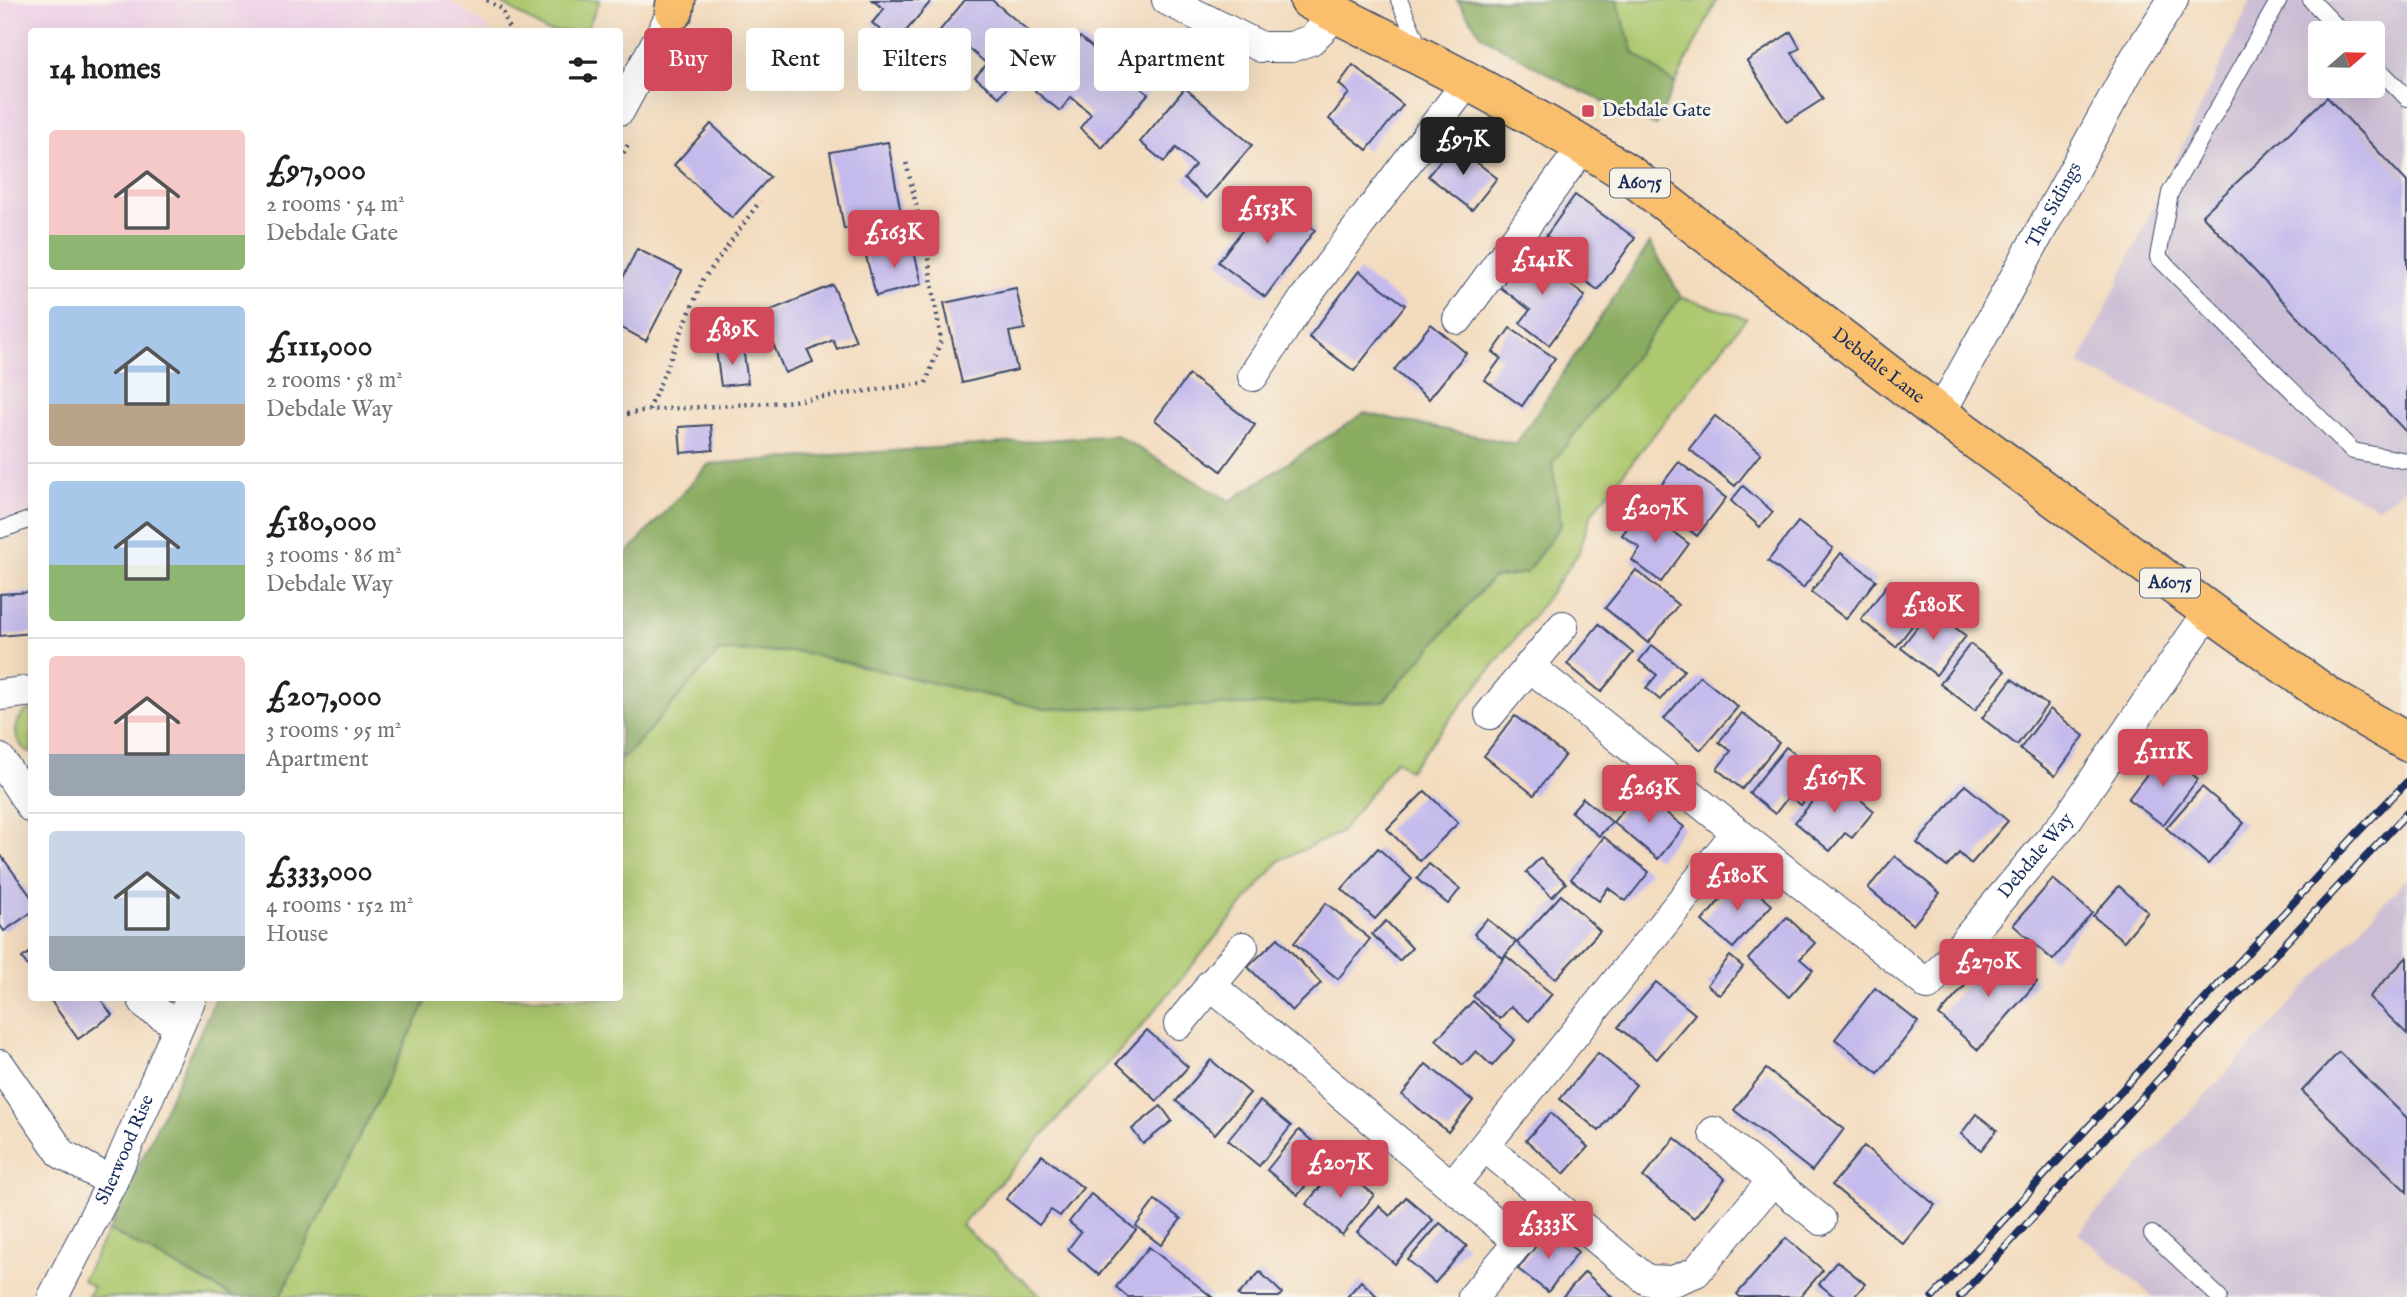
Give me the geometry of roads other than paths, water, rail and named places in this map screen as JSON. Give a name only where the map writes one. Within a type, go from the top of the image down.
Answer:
[{"type":"main road","name":"Debdale Lane","points":[[1323,7],[1425,61],[1469,80],[1584,145],[1630,175],[1940,414],[2209,611],[2329,696],[2407,742]]},
{"type":"street","name":"Debdale Lane","points":[[1167,0],[1261,47],[1291,47],[1311,40],[1323,7]]},
{"type":"street","name":"The Sidings","points":[[1940,414],[2134,60],[2173,0]]},
{"type":"street","points":[[623,104],[678,3]]},
{"type":"street","points":[[1253,376],[1304,299],[1469,80]]},
{"type":"street","points":[[1458,319],[1584,145]]},
{"type":"street","name":"Debdale Way","points":[[1529,666],[1928,985],[2068,818],[2209,611]]},
{"type":"street","points":[[1490,715],[1563,625]]},
{"type":"street","points":[[0,695],[28,692]]},
{"type":"street","points":[[0,759],[28,802]]},
{"type":"street","points":[[1452,1186],[1737,832]]},
{"type":"street","points":[[1179,1024],[1243,947]]},
{"type":"street","points":[[1210,985],[1519,1242]]},
{"type":"street","points":[[144,1001],[147,1006],[178,1025]]},
{"type":"street","name":"Sherwood Rise","points":[[53,1297],[112,1182],[190,1001]]},
{"type":"street","points":[[0,1065],[62,1154],[112,1182]]},
{"type":"street","points":[[1714,1132],[1821,1220]]},
{"type":"street","points":[[1485,1147],[1647,1280],[1673,1281],[1696,1272],[1773,1180]]},
{"type":"street","points":[[1473,1297],[1551,1203]]},
{"type":"lane","points":[[1399,0],[1425,61]]},
{"type":"lane","points":[[2279,0],[2170,193],[2158,257],[2353,451],[2407,461]]},
{"type":"lane","points":[[2311,0],[2331,21]]},
{"type":"lane","points":[[2385,75],[2407,98]]},
{"type":"lane","points":[[0,530],[28,520]]},
{"type":"lane","points":[[2152,1234],[2219,1297]]},
{"type":"railway","points":[[1933,1297],[2359,831],[2407,782]]},
{"type":"railway","points":[[1960,1297],[2407,813]]},
{"type":"place","name":"Debdale Gate","points":[[1588,111]]}]
